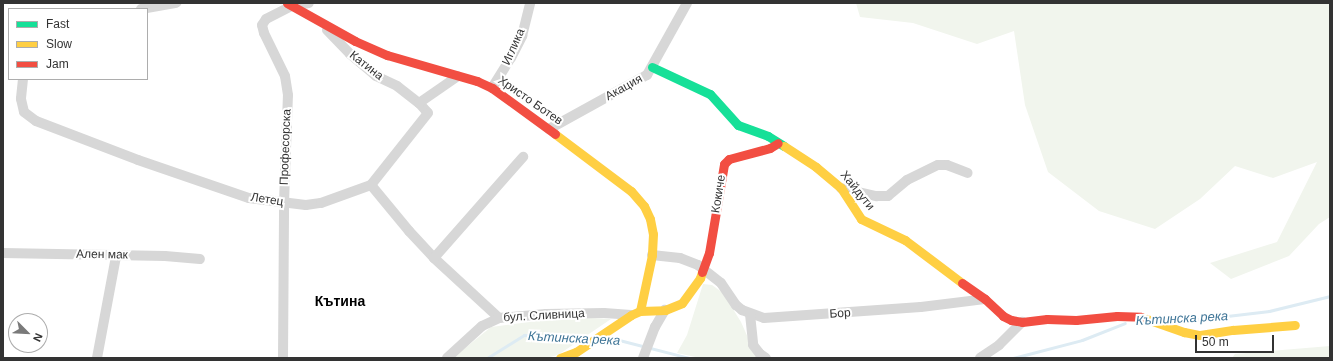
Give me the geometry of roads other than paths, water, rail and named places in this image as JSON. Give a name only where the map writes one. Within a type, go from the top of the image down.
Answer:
[{"type":"street","points":[[147,8],[176,3]]},
{"type":"street","points":[[290,4],[309,3]]},
{"type":"street","name":"Иглика","points":[[492,88],[512,58],[522,36],[530,3]]},
{"type":"street","name":"Акация","points":[[549,128],[647,75],[687,3]]},
{"type":"street","name":"Христо Ботев","points":[[290,4],[355,42],[386,55],[458,76],[492,88],[549,128],[631,191],[644,206],[650,219],[653,234],[652,255],[635,313]]},
{"type":"street","name":"Професорска","points":[[283,358],[284,203],[287,116],[286,76],[264,33],[262,25],[266,19],[290,4]]},
{"type":"street","name":"Катина","points":[[319,21],[350,54],[376,76],[397,86],[419,103]]},
{"type":"street","name":"Хайдути","points":[[652,68],[710,94],[716,99],[728,117],[738,125],[768,136],[816,167],[842,188],[851,206],[861,218],[879,229],[905,240],[941,269],[985,299],[1004,316],[1022,322]]},
{"type":"street","points":[[458,76],[419,103],[428,113],[371,185],[409,232],[434,258],[499,318]]},
{"type":"street","name":"Летец","points":[[23,80],[21,99],[24,112],[36,121],[249,198],[306,205],[321,203],[371,185]]},
{"type":"street","name":"Кокиче","points":[[703,271],[709,253],[724,164],[729,159],[770,148],[778,143]]},
{"type":"street","points":[[434,258],[523,157]]},
{"type":"street","points":[[842,188],[877,196],[888,196],[907,180],[938,165],[947,165],[968,173]]},
{"type":"street","name":"Ален мак","points":[[3,253],[166,256],[200,259]]},
{"type":"street","points":[[560,358],[576,352],[619,322],[635,313],[665,310],[682,303],[696,286],[703,271],[698,266],[680,258],[652,255]]},
{"type":"street","points":[[96,358],[116,256]]},
{"type":"street","name":"Бор","points":[[703,271],[713,276],[721,283],[736,305],[750,314],[764,318],[921,307],[985,299]]},
{"type":"street","points":[[643,358],[651,335],[665,310]]},
{"type":"street","name":"бул. Сливница","points":[[447,358],[482,326],[499,318],[546,314],[635,313]]},
{"type":"street","points":[[750,314],[754,346],[760,354],[766,358]]},
{"type":"street","points":[[980,358],[999,344],[1022,322],[1048,319],[1076,320],[1117,316],[1140,317],[1159,322],[1184,332],[1200,335],[1233,330],[1295,326]]},
{"type":"waterway","name":"Кътинска река","points":[[1176,322],[1269,311],[1330,296]]},
{"type":"waterway","name":"Кътинска река","points":[[1013,358],[1082,340],[1125,323]]},
{"type":"waterway","name":"Кътинска река","points":[[487,358],[524,335],[586,338]]},
{"type":"waterway","name":"Кътинска река","points":[[605,339],[619,340],[689,358]]},
{"type":"district","name":"Кътина","points":[[340,301]]}]
